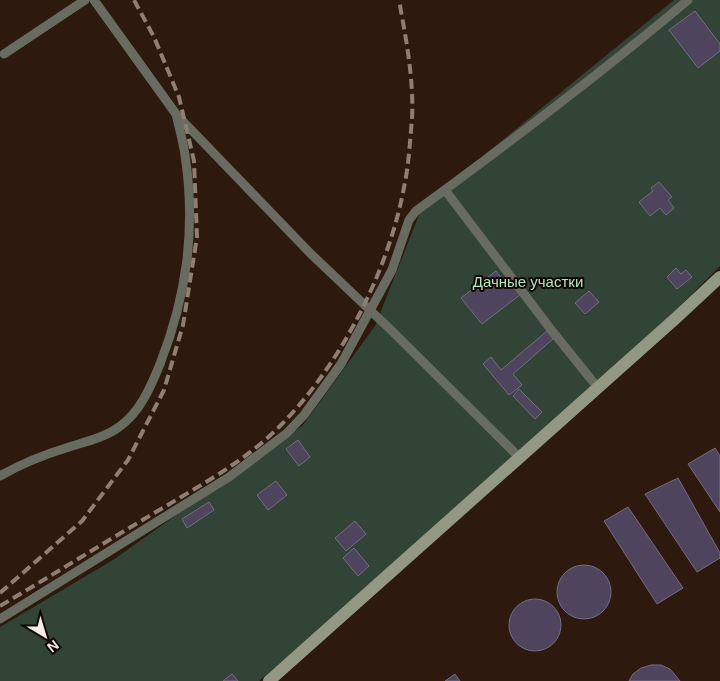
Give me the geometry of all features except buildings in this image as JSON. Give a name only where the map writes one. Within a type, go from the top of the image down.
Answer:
[{"type":"main road","points":[[269,681],[720,277]]},
{"type":"lane","points":[[4,54],[85,0]]},
{"type":"lane","points":[[94,0],[176,114],[310,254],[371,311],[520,458]]},
{"type":"lane","points":[[0,619],[229,477],[287,433],[304,415],[341,364],[392,270],[409,220],[416,211],[517,138],[688,0]]},
{"type":"lane","points":[[0,476],[16,466],[107,434],[121,426],[136,410],[154,380],[170,337],[181,297],[189,247],[190,211],[185,154],[176,114]]},
{"type":"lane","points":[[445,190],[598,388]]},
{"type":"green space","name":"Дачные участки","points":[[674,0],[720,0],[720,266],[561,425],[259,681],[0,681],[0,627],[113,560],[303,425],[375,326],[423,205]]},
{"type":"railway","points":[[0,593],[82,521],[128,460],[164,390],[183,325],[197,237],[194,161],[179,97],[154,37],[134,0]]},
{"type":"railway","points":[[0,606],[237,462],[279,427],[323,375],[360,314],[375,281],[388,248],[405,182],[412,119],[412,89],[399,0]]}]
